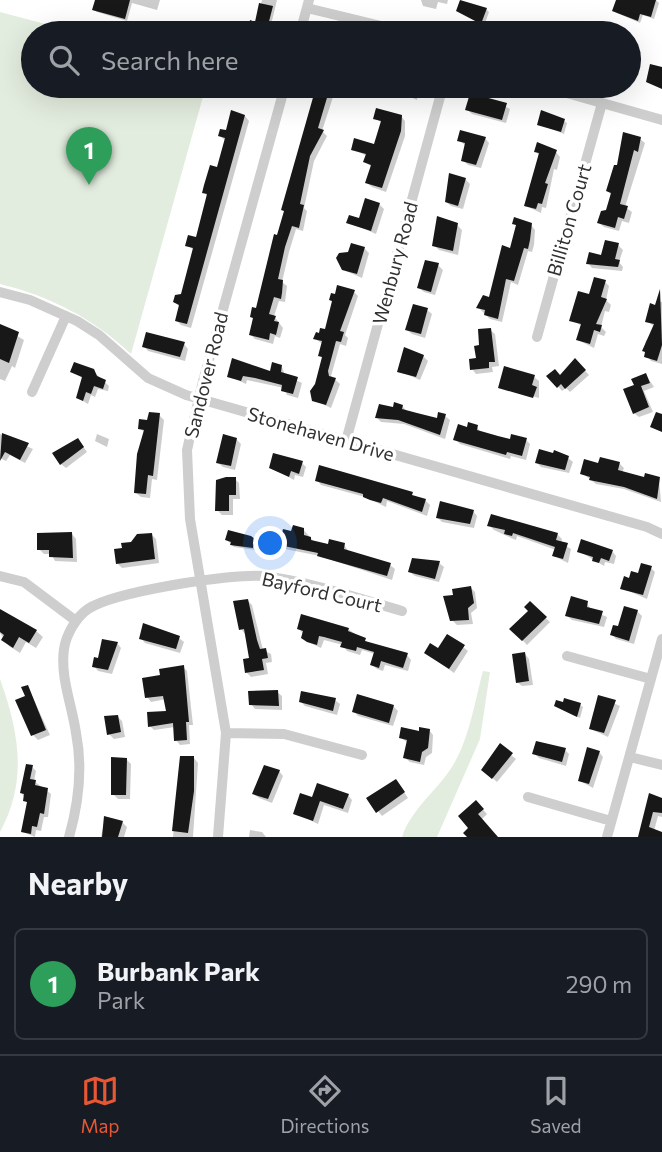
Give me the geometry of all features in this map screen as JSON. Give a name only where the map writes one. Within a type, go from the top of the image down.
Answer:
[{"type":"street","points":[[303,21],[308,4],[368,21]]},
{"type":"street","name":"Sandover Road","points":[[218,837],[226,733],[190,519],[187,450],[198,399],[282,98]]},
{"type":"street","name":"Wenbury Road","points":[[346,441],[440,98]]},
{"type":"street","points":[[584,98],[662,120]]},
{"type":"street","name":"Billiton Court","points":[[537,337],[602,103]]},
{"type":"street","name":"Stonehaven Drive","points":[[0,292],[66,316],[99,335],[148,378],[198,399],[647,527],[662,534]]},
{"type":"street","points":[[32,392],[66,316]]},
{"type":"street","points":[[0,576],[24,582],[76,621],[64,645],[63,657],[80,760],[80,786],[69,837]]},
{"type":"street","name":"Bayford Court","points":[[76,621],[100,603],[200,581],[242,576],[289,580],[402,611]]},
{"type":"street","points":[[607,837],[662,639]]},
{"type":"street","points":[[567,656],[651,679]]},
{"type":"street","points":[[226,733],[284,734],[362,755]]},
{"type":"street","points":[[630,757],[662,765]]},
{"type":"street","points":[[528,797],[611,821]]},
{"type":"green space","points":[[0,12],[34,21],[21,21],[21,98],[203,98],[131,354],[102,330],[70,310],[36,295],[0,284]]},
{"type":"green space","points":[[483,671],[490,672],[480,739],[437,837],[402,837],[411,818],[457,759]]},
{"type":"green space","points":[[0,679],[12,718],[18,756],[14,794],[0,832]]},
{"type":"building","points":[[95,0],[130,0],[125,19],[92,10]]},
{"type":"building","points":[[460,0],[487,8],[482,21],[475,21],[456,11]]},
{"type":"building","points":[[616,0],[656,0],[651,17],[640,14],[638,21],[612,11]]},
{"type":"building","points":[[259,3],[273,6],[269,21],[255,21]]},
{"type":"building","points":[[650,64],[662,67],[662,89],[646,82]]},
{"type":"building","points":[[313,98],[327,98],[318,128],[324,130],[310,156],[300,204],[304,205],[299,228],[292,226],[285,247],[278,279],[283,280],[281,299],[274,297],[269,314],[276,316],[274,321],[279,322],[276,335],[270,333],[269,340],[249,335],[253,318],[250,317],[252,307],[256,308],[274,234],[277,235],[284,211],[281,210]]},
{"type":"building","points":[[469,98],[488,98],[507,103],[502,120],[465,110]]},
{"type":"building","points":[[376,108],[402,115],[401,131],[382,188],[365,183],[371,165],[363,162],[366,154],[351,150],[354,138],[374,144],[381,121],[373,119]]},
{"type":"building","points":[[231,110],[245,115],[187,324],[175,321],[179,305],[173,302],[175,295],[181,294],[193,248],[185,246],[188,235],[196,237],[207,194],[202,193],[204,185],[210,165],[217,167],[225,138],[218,136],[220,129],[226,130]]},
{"type":"building","points":[[541,110],[565,119],[561,132],[537,125]]},
{"type":"building","points":[[460,130],[486,137],[476,165],[461,161],[465,143],[457,141]]},
{"type":"building","points":[[623,132],[641,137],[638,152],[634,150],[620,204],[628,206],[624,219],[618,217],[615,228],[597,223],[601,211],[606,210],[611,193],[606,191],[614,165],[617,165]]},
{"type":"building","points":[[537,142],[557,150],[545,183],[548,184],[542,204],[538,203],[536,209],[524,206],[539,153],[534,152]]},
{"type":"building","points":[[449,173],[466,178],[458,206],[445,202]]},
{"type":"building","points":[[365,198],[380,203],[371,231],[346,223],[349,215],[359,218]]},
{"type":"building","points":[[437,216],[458,223],[453,251],[432,246]]},
{"type":"building","points":[[514,217],[532,223],[530,240],[528,249],[524,248],[514,281],[506,279],[498,319],[484,315],[485,310],[476,308],[483,295],[489,297],[502,245],[510,248],[516,225],[512,224]]},
{"type":"building","points":[[605,240],[619,243],[615,259],[620,260],[618,267],[586,264],[589,252],[601,255]]},
{"type":"building","points":[[351,243],[365,247],[357,274],[342,270],[336,258],[339,253],[348,252]]},
{"type":"building","points":[[425,260],[439,263],[431,292],[417,288]]},
{"type":"building","points":[[594,277],[606,280],[601,297],[607,299],[596,324],[602,325],[600,332],[594,330],[590,344],[576,340],[581,324],[569,321],[578,291],[589,294]]},
{"type":"building","points":[[337,285],[355,290],[340,331],[344,332],[341,342],[336,341],[328,371],[329,376],[336,378],[326,405],[312,401],[310,391],[315,384],[322,357],[318,356],[322,341],[313,339],[320,328],[325,329],[332,301],[329,300],[331,293],[335,294]]},
{"type":"building","points":[[660,289],[662,345],[657,361],[644,357],[645,352],[642,351],[654,324],[645,322],[650,303],[655,305]]},
{"type":"building","points":[[413,304],[428,308],[421,334],[405,330]]},
{"type":"building","points":[[0,324],[19,332],[9,363],[0,359]]},
{"type":"building","points":[[491,328],[495,362],[489,362],[489,368],[470,370],[469,359],[476,358],[474,346],[479,345],[478,329]]},
{"type":"building","points":[[146,332],[185,342],[180,357],[142,347]]},
{"type":"building","points":[[404,347],[424,355],[416,377],[397,372]]},
{"type":"building","points":[[232,358],[270,371],[272,362],[282,365],[281,372],[298,377],[293,394],[281,391],[282,385],[255,378],[243,376],[241,381],[227,377]]},
{"type":"building","points":[[575,358],[586,370],[565,389],[561,384],[557,388],[546,376],[555,369],[560,375]]},
{"type":"building","points":[[74,362],[94,369],[97,376],[106,380],[103,389],[94,386],[91,394],[86,392],[83,401],[76,398],[82,377],[70,372]]},
{"type":"building","points":[[504,366],[535,375],[532,385],[537,387],[533,398],[498,388]]},
{"type":"building","points":[[646,373],[650,383],[641,386],[649,407],[633,414],[623,389],[634,385],[631,379]]},
{"type":"building","points":[[394,402],[403,405],[402,409],[437,418],[438,412],[446,414],[440,435],[398,420],[375,418],[379,404],[393,407]]},
{"type":"building","points":[[149,412],[160,413],[153,476],[148,475],[146,494],[134,493],[137,454],[144,430],[138,429],[139,419],[147,420]]},
{"type":"building","points":[[656,412],[662,414],[662,432],[650,427]]},
{"type":"building","points":[[468,422],[478,425],[477,430],[498,436],[510,439],[511,434],[527,438],[522,456],[507,452],[506,455],[453,440],[458,424],[467,427]]},
{"type":"building","points":[[2,433],[29,443],[20,460],[5,452],[0,461]]},
{"type":"building","points":[[223,434],[237,438],[231,466],[216,463]]},
{"type":"building","points":[[78,438],[84,447],[60,465],[52,453]]},
{"type":"building","points":[[539,449],[553,453],[554,450],[569,456],[565,470],[535,463]]},
{"type":"building","points":[[273,453],[303,461],[299,474],[291,471],[289,477],[269,468]]},
{"type":"building","points":[[600,457],[620,462],[618,470],[644,477],[645,473],[660,477],[657,499],[624,487],[589,480],[590,477],[580,474],[584,459],[598,463]]},
{"type":"building","points":[[319,465],[413,492],[412,495],[426,499],[422,512],[383,498],[381,503],[370,500],[363,497],[363,494],[315,481]]},
{"type":"building","points":[[236,477],[236,495],[229,495],[229,511],[215,511],[216,480]]},
{"type":"building","points":[[440,501],[474,510],[470,524],[436,518]]},
{"type":"building","points":[[491,514],[558,533],[556,540],[568,543],[563,559],[552,556],[555,547],[513,533],[512,536],[504,534],[505,530],[487,526]]},
{"type":"building","points":[[293,525],[304,528],[304,535],[311,537],[311,540],[328,544],[329,539],[345,543],[344,549],[391,563],[387,576],[317,556],[318,553],[279,545],[283,529],[291,531]]},
{"type":"building","points":[[228,530],[251,536],[255,539],[253,548],[230,545],[231,542],[225,540]]},
{"type":"building","points":[[72,532],[73,558],[49,557],[49,550],[37,550],[37,533]]},
{"type":"building","points":[[152,533],[155,559],[116,564],[114,549],[122,548],[121,543],[131,542],[137,534]]},
{"type":"building","points":[[581,539],[613,550],[609,561],[601,558],[599,563],[592,561],[593,557],[577,552]]},
{"type":"building","points":[[412,558],[440,561],[435,579],[408,572]]},
{"type":"building","points":[[641,563],[652,566],[643,595],[620,589],[624,576],[629,578],[631,571],[638,573]]},
{"type":"building","points":[[471,586],[474,603],[468,608],[469,620],[450,621],[443,596],[453,595],[452,589]]},
{"type":"building","points":[[571,596],[588,601],[587,607],[603,611],[599,624],[565,616]]},
{"type":"building","points":[[248,599],[260,649],[266,648],[268,658],[262,659],[264,670],[245,673],[243,659],[249,658],[244,629],[239,630],[233,601]]},
{"type":"building","points":[[530,601],[547,617],[522,641],[509,629],[528,611],[524,607]]},
{"type":"building","points":[[624,606],[638,610],[629,641],[610,635],[613,625],[618,626]]},
{"type":"building","points":[[0,609],[37,630],[29,643],[19,637],[13,648],[1,640],[4,635],[0,632]]},
{"type":"building","points":[[301,614],[349,628],[348,631],[366,638],[365,641],[408,653],[403,668],[381,661],[379,668],[370,665],[374,652],[357,647],[356,651],[340,647],[342,642],[324,637],[319,636],[317,645],[307,642],[301,638],[303,631],[297,629]]},
{"type":"building","points":[[143,623],[180,636],[176,649],[139,639]]},
{"type":"building","points":[[447,634],[465,645],[449,669],[424,653],[430,643],[438,648]]},
{"type":"building","points":[[102,639],[118,642],[108,670],[92,667],[94,657],[98,658]]},
{"type":"building","points":[[525,652],[529,681],[516,683],[512,654]]},
{"type":"building","points":[[184,665],[189,722],[186,722],[187,740],[174,741],[173,723],[148,727],[147,712],[166,711],[163,696],[145,698],[142,678],[160,675],[159,669]]},
{"type":"building","points":[[28,685],[46,730],[31,736],[15,700],[25,696],[21,687]]},
{"type":"building","points":[[278,690],[279,706],[249,705],[248,691]]},
{"type":"building","points":[[301,691],[336,698],[333,711],[299,702]]},
{"type":"building","points":[[357,694],[394,705],[389,723],[352,712]]},
{"type":"building","points":[[598,695],[616,700],[604,733],[589,729]]},
{"type":"building","points":[[564,698],[581,703],[577,717],[554,706],[556,700],[563,702]]},
{"type":"building","points":[[118,715],[121,732],[107,735],[104,716]]},
{"type":"building","points":[[401,727],[419,731],[419,727],[430,729],[428,748],[422,752],[420,762],[403,758],[407,740],[399,738]]},
{"type":"building","points":[[536,741],[566,748],[562,762],[532,754]]},
{"type":"building","points":[[500,743],[513,753],[492,779],[481,770]]},
{"type":"building","points":[[587,747],[600,751],[589,784],[578,781]]},
{"type":"building","points":[[180,756],[194,756],[194,791],[188,833],[172,831]]},
{"type":"building","points":[[111,757],[127,758],[126,795],[111,795]]},
{"type":"building","points":[[26,764],[33,765],[30,779],[36,780],[35,785],[48,788],[44,814],[40,813],[37,827],[32,826],[31,834],[21,832],[27,802],[23,801],[24,794],[20,793]]},
{"type":"building","points":[[264,765],[280,770],[268,799],[252,794]]},
{"type":"building","points":[[396,779],[405,792],[376,813],[366,798]]},
{"type":"building","points":[[317,783],[349,794],[343,809],[320,801],[313,821],[293,814],[300,793],[312,797]]},
{"type":"building","points":[[649,793],[662,798],[662,813],[653,812],[649,827],[662,832],[662,837],[638,837]]},
{"type":"building","points":[[476,800],[484,809],[478,814],[498,837],[467,837],[463,833],[468,828],[458,816]]},
{"type":"building","points":[[104,816],[123,821],[118,837],[102,837]]},
{"type":"place","name":"Burbank Park","points":[[89,185]]}]
